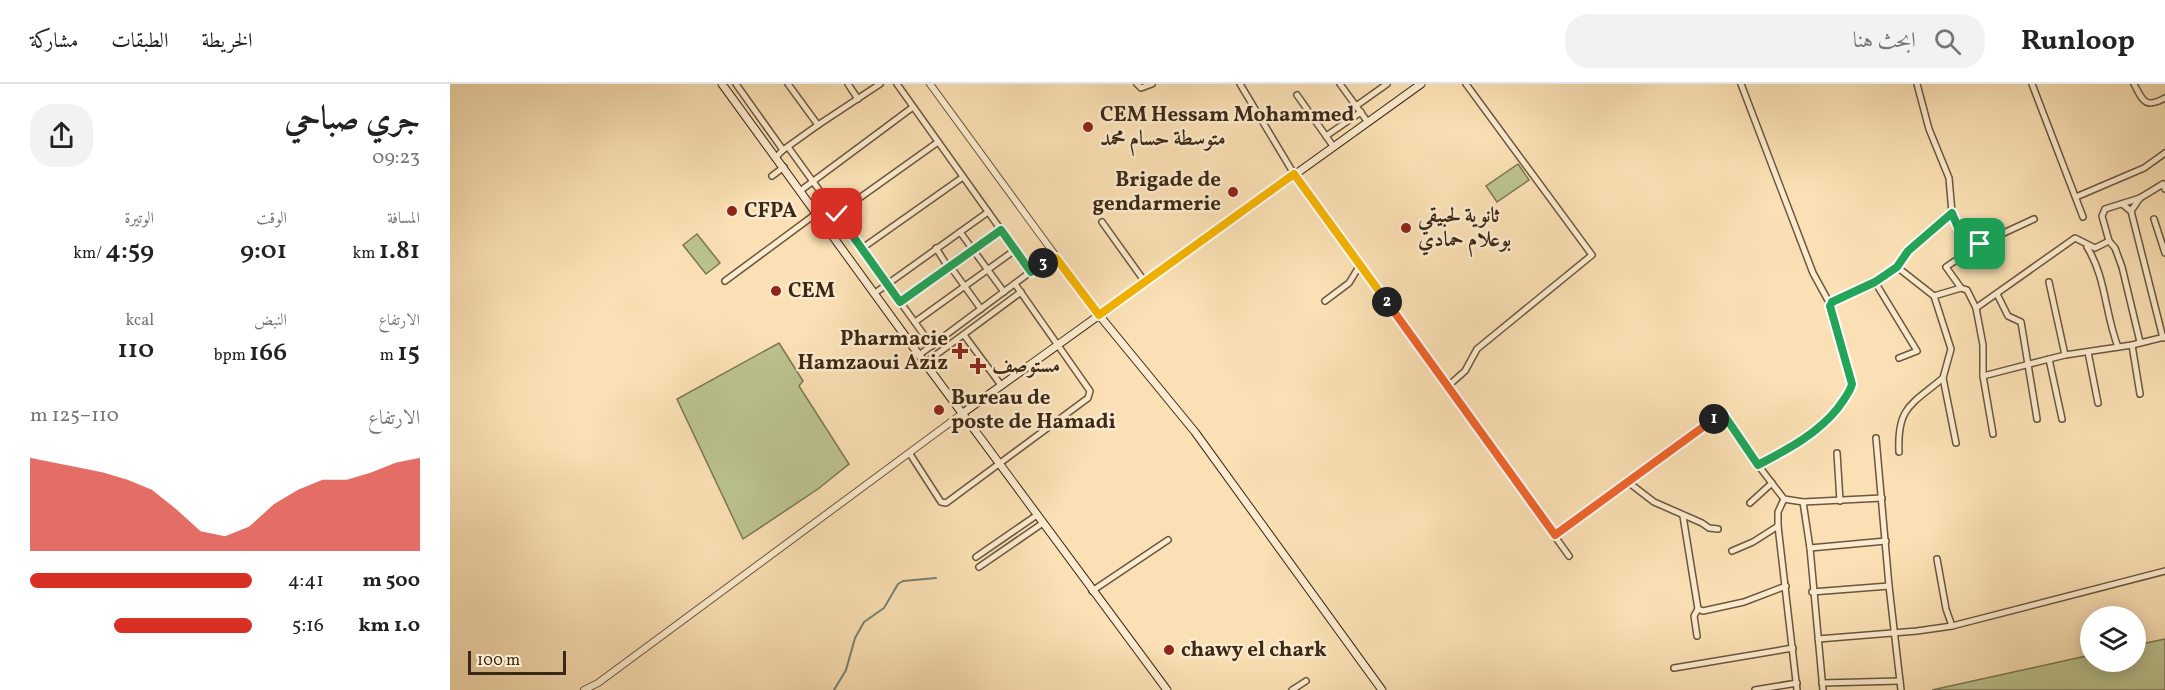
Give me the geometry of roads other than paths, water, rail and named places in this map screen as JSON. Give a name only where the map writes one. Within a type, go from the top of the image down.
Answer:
[{"type":"main road","points":[[722,84],[919,356],[1167,690]]},
{"type":"main road","points":[[963,413],[1421,84]]},
{"type":"main road","points":[[1099,315],[1195,432],[1382,690]]},
{"type":"street","points":[[736,84],[813,181],[932,346]]},
{"type":"street","points":[[788,84],[818,125]]},
{"type":"street","points":[[848,84],[858,99]]},
{"type":"street","points":[[776,157],[785,148],[880,84]]},
{"type":"street","points":[[897,84],[1031,272]]},
{"type":"street","points":[[930,84],[1099,315]]},
{"type":"street","points":[[1137,84],[1141,88],[1152,84]]},
{"type":"street","points":[[1240,84],[1294,174],[1569,556]]},
{"type":"street","points":[[1340,84],[1367,122]]},
{"type":"street","points":[[1356,106],[1387,84]]},
{"type":"street","points":[[1448,386],[1466,371],[1477,349],[1592,255],[1466,84]]},
{"type":"street","points":[[1741,84],[1813,273],[1830,304],[1852,384],[1851,390],[1828,419],[1806,440],[1758,465]]},
{"type":"street","points":[[1917,84],[1929,129],[1949,178],[1952,213],[1964,238],[1980,244]]},
{"type":"street","points":[[2032,84],[2083,216]]},
{"type":"street","points":[[2134,84],[2142,99],[2148,103],[2154,104],[2165,98]]},
{"type":"street","points":[[1298,95],[1333,146]]},
{"type":"street","points":[[800,191],[913,107]]},
{"type":"street","points":[[1326,136],[1361,112]]},
{"type":"street","points":[[837,214],[938,142]]},
{"type":"street","points":[[2076,197],[2144,168],[2165,153]]},
{"type":"street","points":[[772,176],[784,167]]},
{"type":"street","points":[[861,249],[963,177]]},
{"type":"street","points":[[2140,342],[2121,267],[2115,248],[2109,241],[2102,216],[2105,209],[2140,198],[2163,184],[2165,189]]},
{"type":"street","points":[[2131,211],[2140,198]]},
{"type":"street","points":[[1983,376],[2066,355],[2164,338],[2131,211],[2122,204]]},
{"type":"street","points":[[874,293],[988,212]]},
{"type":"street","points":[[725,281],[817,213]]},
{"type":"street","points":[[1830,304],[1875,282],[1897,267],[1908,251],[1952,213]]},
{"type":"street","points":[[1961,288],[1946,267],[1980,244],[2034,219]]},
{"type":"street","points":[[2154,219],[2165,253]]},
{"type":"street","points":[[1102,222],[1145,282]]},
{"type":"street","points":[[900,302],[1001,230]]},
{"type":"street","points":[[960,231],[1004,292]]},
{"type":"street","points":[[1976,308],[2075,238],[2095,248],[2109,241]]},
{"type":"street","points":[[2086,245],[2096,260],[2112,331],[2118,347]]},
{"type":"street","points":[[936,248],[981,309]]},
{"type":"street","points":[[915,322],[1015,250]]},
{"type":"street","points":[[919,356],[1041,264],[1056,258]]},
{"type":"street","points":[[1325,301],[1348,283],[1360,265]]},
{"type":"street","points":[[1897,267],[1934,296],[1951,349],[1943,378],[1956,443]]},
{"type":"street","points":[[1875,282],[1917,351],[1899,358]]},
{"type":"street","points":[[2049,282],[2066,355]]},
{"type":"street","points":[[910,454],[946,503],[1000,465],[1090,394],[1015,284]]},
{"type":"street","points":[[1934,296],[1961,288],[1967,290],[1976,308],[1983,345],[1983,376],[1993,434]]},
{"type":"street","points":[[925,363],[1022,292]]},
{"type":"street","points":[[1997,294],[2008,316],[2021,322],[2037,419]]},
{"type":"street","points":[[964,335],[1001,385]]},
{"type":"street","points":[[2132,345],[2140,394]]},
{"type":"street","points":[[2088,352],[2098,403]]},
{"type":"street","points":[[2049,359],[2062,419]]},
{"type":"street","points":[[1899,452],[1900,420],[1906,410],[1943,378]]},
{"type":"street","points":[[584,690],[598,683],[963,413]]},
{"type":"street","points":[[1555,535],[1721,414],[1724,415],[1784,499],[1803,502],[1882,498]]},
{"type":"street","points":[[1876,438],[1901,690]]},
{"type":"street","points":[[1837,453],[1840,501]]},
{"type":"street","points":[[1628,482],[1654,502],[1709,528],[1718,529]]},
{"type":"street","points":[[1750,503],[1772,483]]},
{"type":"street","points":[[1784,499],[1778,512],[1778,526],[1797,690]]},
{"type":"street","points":[[1803,502],[1810,548],[1822,690]]},
{"type":"street","points":[[976,557],[1036,515]]},
{"type":"street","points":[[1683,516],[1700,610]]},
{"type":"street","points":[[979,567],[1043,523]]},
{"type":"street","points":[[1732,551],[1753,542],[1778,526]]},
{"type":"street","points":[[1092,591],[1168,540]]},
{"type":"street","points":[[1810,548],[1886,541]]},
{"type":"street","points":[[1937,559],[1946,609],[1952,626]]},
{"type":"street","points":[[1818,639],[1952,626],[2165,571]]},
{"type":"street","points":[[1697,636],[1694,616],[1700,610],[1744,602],[1786,586]]},
{"type":"street","points":[[1812,592],[1889,586]]},
{"type":"street","points":[[1674,668],[1793,648]]},
{"type":"street","points":[[1292,690],[1306,681]]},
{"type":"street","points":[[1822,683],[1900,681]]},
{"type":"street","points":[[1755,690],[1797,683]]},
{"type":"waterway","points":[[834,690],[846,670],[855,638],[864,622],[884,608],[898,584],[903,581],[936,578]]},
{"type":"place","name":"CEM Hessam Mohammed متوسطة حسام محمد","points":[[1088,127]]},
{"type":"place","name":"Brigade de gendarmerie","points":[[1233,192]]},
{"type":"place","name":"CFPA","points":[[732,211]]},
{"type":"place","name":"ثانوية لحبيقي بوعلام حمادي","points":[[1406,228]]},
{"type":"place","name":"CEM","points":[[776,291]]},
{"type":"place","name":"Pharmacie Hamzaoui Aziz","points":[[960,351]]},
{"type":"place","name":"مستوصف","points":[[978,366]]},
{"type":"place","name":"Bureau de poste de Hamadi","points":[[939,410]]},
{"type":"place","name":"chawy el chark","points":[[1169,650]]}]
